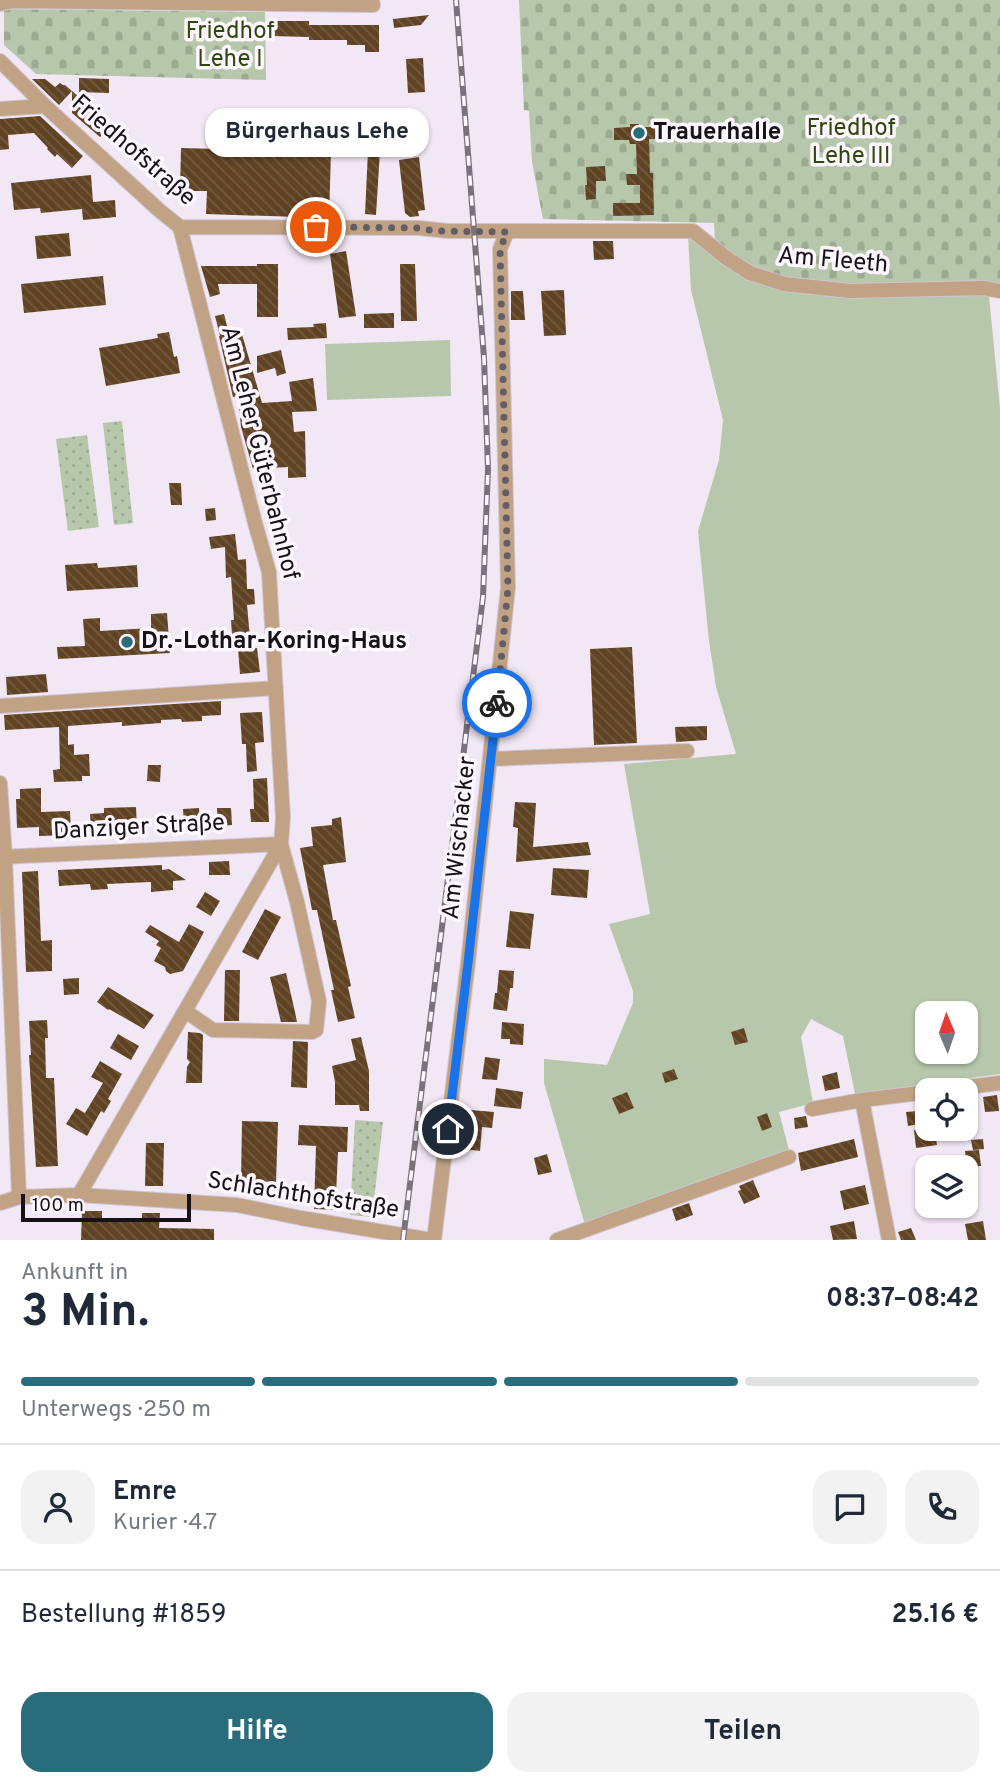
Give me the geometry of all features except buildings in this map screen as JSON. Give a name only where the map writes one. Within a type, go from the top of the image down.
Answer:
[{"type":"street","points":[[0,4],[11,1],[372,2]]},
{"type":"street","name":"Friedhofstraße","points":[[0,61],[45,106],[180,226],[419,228],[434,231],[507,232]]},
{"type":"street","points":[[0,108],[45,106]]},
{"type":"street","name":"Am Leher Güterbahnhof","points":[[180,226],[269,572],[283,818],[281,844],[298,902],[319,1001],[318,1023],[316,1030],[312,1032],[213,1030],[185,1011]]},
{"type":"street","name":"Am Fleeth","points":[[507,232],[693,231],[750,273],[784,284],[850,291],[984,288],[1000,291]]},
{"type":"street","name":"Am Wischacker","points":[[433,1240],[468,963],[508,588],[500,249],[507,232]]},
{"type":"street","points":[[0,706],[276,688]]},
{"type":"street","points":[[491,759],[687,751]]},
{"type":"street","points":[[0,783],[19,1197]]},
{"type":"street","points":[[79,1195],[281,844]]},
{"type":"street","name":"Danziger Straße","points":[[3,857],[281,844]]},
{"type":"street","points":[[978,1086],[1000,1083]]},
{"type":"street","points":[[812,1109],[915,1094]]},
{"type":"street","points":[[862,1100],[890,1240]]},
{"type":"street","points":[[557,1240],[789,1157]]},
{"type":"street","name":"Schlachthofstraße","points":[[0,1203],[19,1197],[79,1195],[237,1205],[433,1240]]},
{"type":"green space","name":"Friedhof Lehe III","points":[[519,0],[1000,0],[1000,286],[851,287],[785,280],[758,272],[732,256],[715,241],[714,223],[543,219],[532,162],[529,111],[524,110]]},
{"type":"green space","name":"Friedhof Lehe I","points":[[4,9],[265,12],[266,80],[36,74],[4,45]]},
{"type":"green space","points":[[688,236],[721,259],[848,295],[989,296],[1000,408],[1000,1074],[971,1078],[915,1078],[915,1086],[855,1094],[843,1036],[811,1019],[801,1037],[813,1103],[779,1112],[790,1154],[585,1225],[544,1083],[544,1059],[607,1065],[633,1003],[633,991],[609,924],[650,914],[624,764],[736,754],[716,687],[698,531],[719,460],[723,420],[691,290]]},
{"type":"green space","points":[[450,340],[451,396],[327,400],[325,344]]},
{"type":"green space","points":[[122,421],[133,523],[114,525],[103,423]]},
{"type":"green space","points":[[87,435],[99,527],[68,531],[56,439]]},
{"type":"green space","points":[[355,1120],[383,1122],[372,1217],[350,1215]]},
{"type":"railway","points":[[403,1240],[483,597],[488,469],[484,358],[456,0]]},
{"type":"way so far","points":[[316,227],[507,232],[500,249],[508,588],[497,703]]},
{"type":"place","name":"Trauerhalle","points":[[639,133]]},
{"type":"place","name":"Bürgerhaus Lehe","points":[[316,227]]},
{"type":"place","name":"Dr.-Lothar-Koring-Haus","points":[[127,642]]},
{"type":"route","points":[[448,1129],[497,703]]}]
